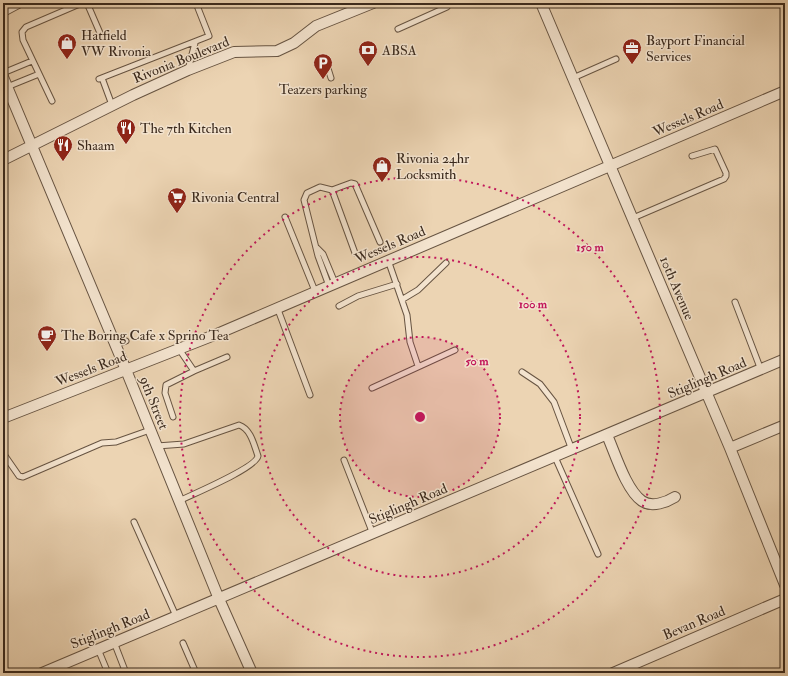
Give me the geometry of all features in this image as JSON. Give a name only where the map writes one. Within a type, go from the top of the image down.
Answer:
[{"type":"street","points":[[3,11],[18,3]]},
{"type":"street","name":"Rivonia Boulevard","points":[[3,160],[188,70],[234,52],[277,51],[294,43],[316,26],[373,3]]},
{"type":"street","name":"10th Avenue","points":[[541,3],[730,448],[785,585]]},
{"type":"street","name":"9th Street","points":[[3,77],[114,345],[126,370],[219,599],[252,673]]},
{"type":"street","name":"Wessels Road","points":[[3,418],[179,349],[785,92]]},
{"type":"street","name":"Stiglingh Road","points":[[42,673],[785,359]]},
{"type":"street","points":[[730,448],[785,425]]},
{"type":"street","points":[[607,435],[631,488],[643,502],[655,504],[667,502],[675,496]]},
{"type":"street","name":"Bevan Road","points":[[613,673],[785,599]]},
{"type":"lane","points":[[52,102],[21,36],[24,29],[82,3]]},
{"type":"lane","points":[[87,3],[100,33]]},
{"type":"lane","points":[[112,106],[101,79],[209,36],[196,3]]},
{"type":"lane","points":[[398,29],[447,7]]},
{"type":"lane","points":[[188,70],[194,43]]},
{"type":"lane","points":[[325,59],[331,78]]},
{"type":"lane","points":[[573,78],[616,59]]},
{"type":"lane","points":[[3,73],[32,61]]},
{"type":"lane","points":[[7,87],[38,74]]},
{"type":"lane","points":[[633,218],[724,179],[726,176],[726,172],[715,149],[692,156]]},
{"type":"lane","points":[[332,284],[323,254],[317,248],[305,207],[304,196],[320,187],[332,190],[351,183],[355,184],[380,242]]},
{"type":"lane","points":[[332,190],[355,253]]},
{"type":"lane","points":[[285,217],[315,291]]},
{"type":"lane","points":[[388,260],[403,299],[407,315],[410,342],[418,366]]},
{"type":"lane","points":[[403,299],[418,290],[446,263]]},
{"type":"lane","points":[[338,306],[358,296],[397,284]]},
{"type":"lane","points":[[735,302],[761,370]]},
{"type":"lane","points":[[278,307],[310,395]]},
{"type":"lane","points":[[114,345],[126,341]]},
{"type":"lane","points":[[179,349],[194,371]]},
{"type":"lane","points":[[372,388],[455,350]]},
{"type":"lane","points":[[173,418],[164,388],[169,383],[227,357]]},
{"type":"lane","points":[[522,372],[540,384],[554,402],[572,450]]},
{"type":"lane","points":[[157,446],[184,444],[239,425],[246,428],[249,433],[258,456],[256,462],[244,470],[179,501]]},
{"type":"lane","points":[[3,453],[19,476],[23,477],[102,443],[116,442],[150,430]]},
{"type":"lane","points":[[555,457],[598,554]]},
{"type":"lane","points":[[344,460],[373,534]]},
{"type":"lane","points":[[134,522],[177,617]]},
{"type":"lane","points":[[114,642],[126,673]]},
{"type":"lane","points":[[184,643],[196,673]]},
{"type":"lane","points":[[98,649],[108,673]]},
{"type":"place","name":"Hatfield VW Rivonia","points":[[67,60]]},
{"type":"place","name":"Bayport Financial Services","points":[[632,65]]},
{"type":"place","name":"ABSA","points":[[368,67]]},
{"type":"place","name":"Teazers parking","points":[[323,80]]},
{"type":"place","name":"The 7th Kitchen","points":[[126,145]]},
{"type":"place","name":"Shaam","points":[[63,162]]},
{"type":"place","name":"Rivonia 24hr Locksmith","points":[[382,183]]},
{"type":"place","name":"Rivonia Central","points":[[177,214]]},
{"type":"place","name":"The Boring Cafe x Sprino Tea","points":[[47,352]]}]
